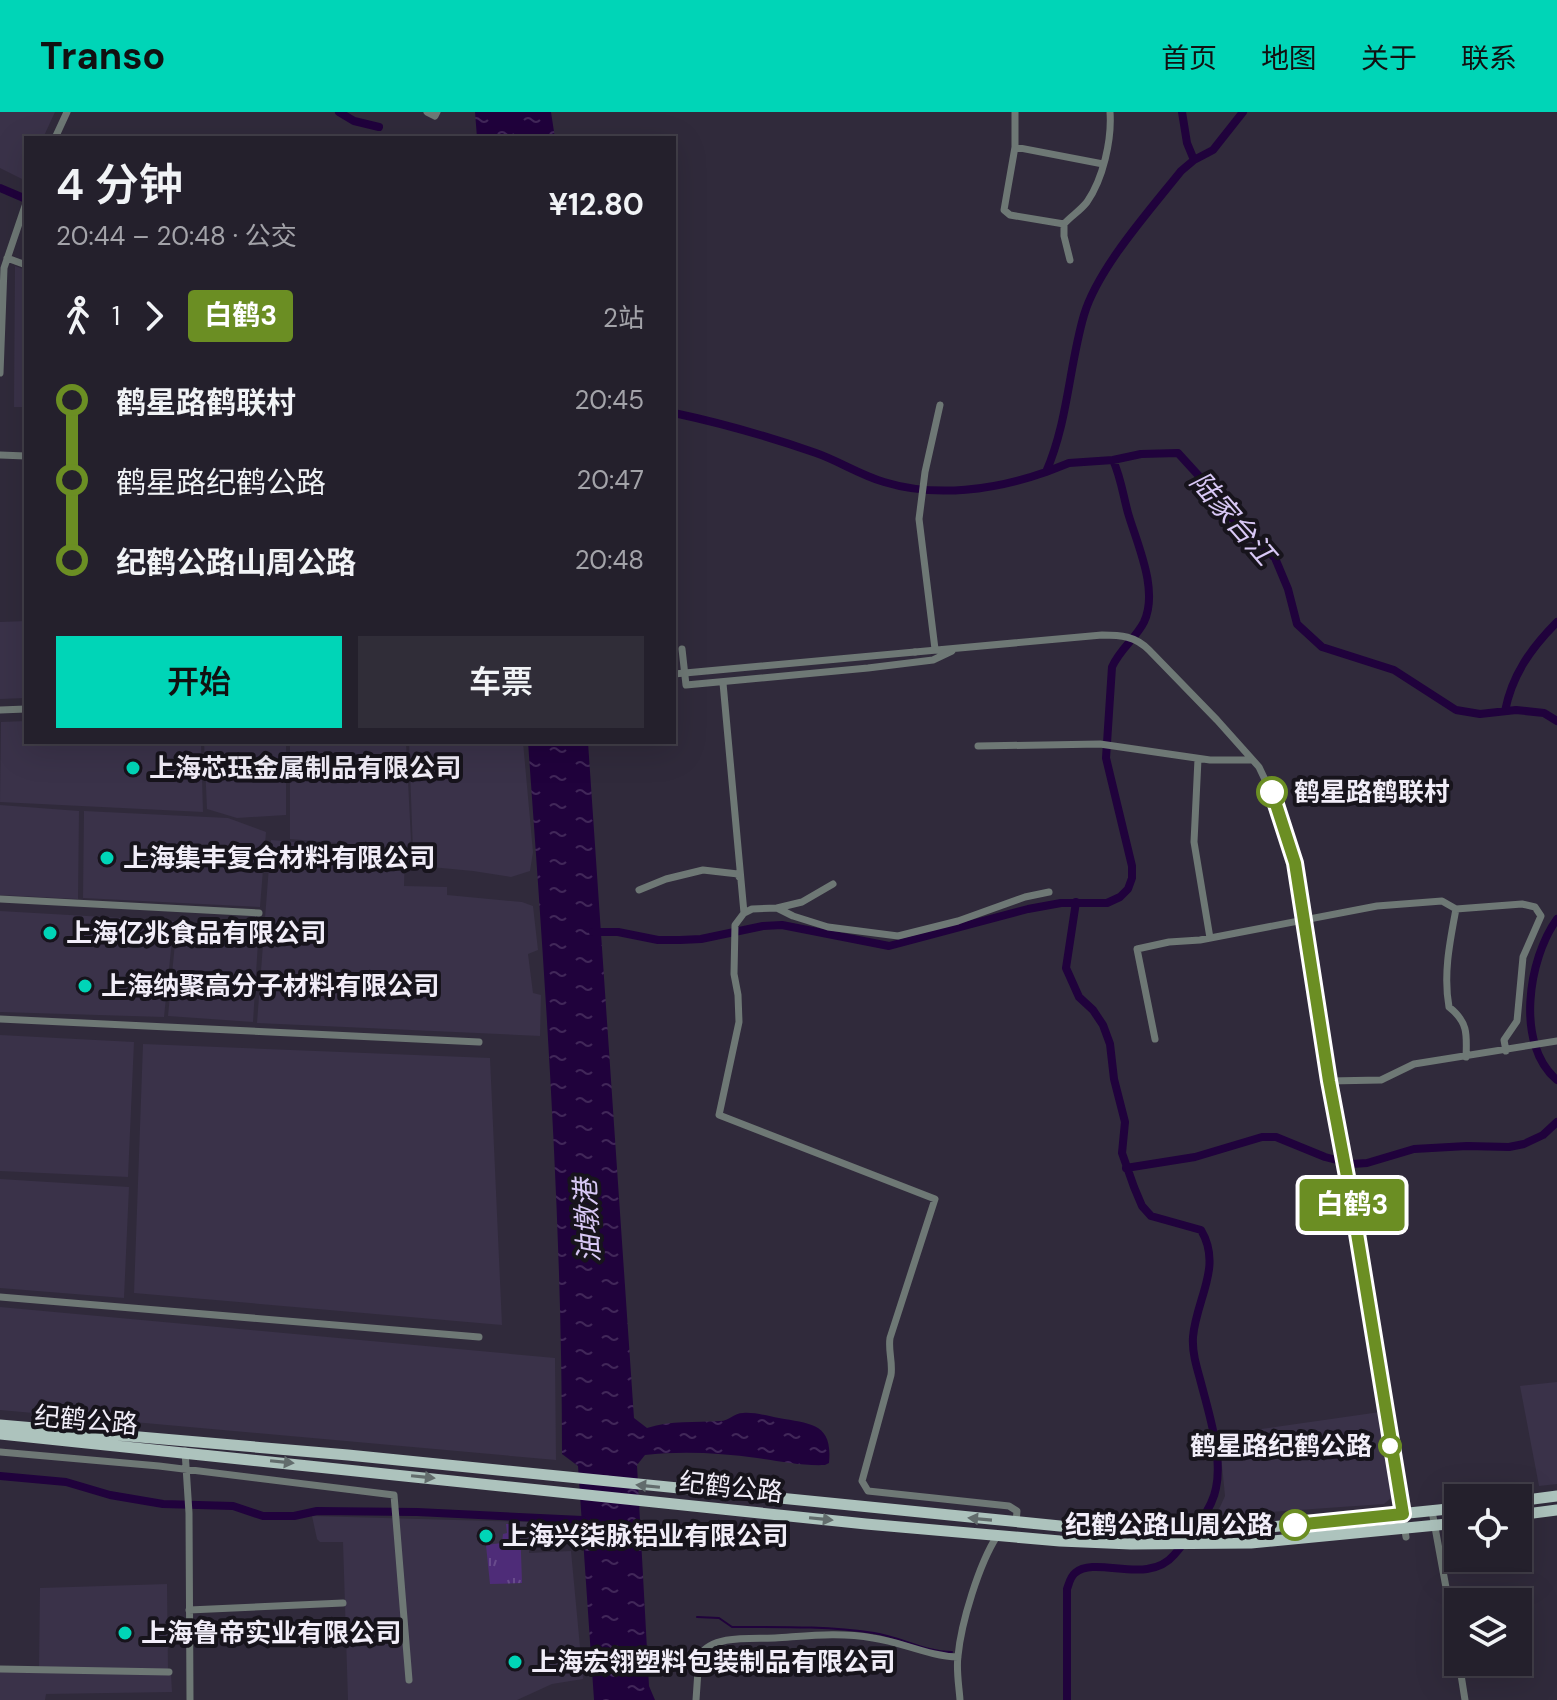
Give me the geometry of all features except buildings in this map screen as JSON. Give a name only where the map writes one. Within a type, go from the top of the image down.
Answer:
[{"type":"main road","name":"纪鹤公路","points":[[0,1425],[185,1451],[346,1469],[866,1524],[1060,1541],[1202,1544],[1405,1533],[1444,1525]]},
{"type":"main road","name":"纪鹤公路","points":[[0,1434],[348,1455],[1016,1523],[1169,1529],[1261,1528],[1444,1510]]},
{"type":"main road","points":[[1532,1499],[1557,1496]]},
{"type":"main road","points":[[1532,1513],[1557,1510]]},
{"type":"street","points":[[56,136],[67,112]]},
{"type":"street","points":[[427,112],[435,116],[437,112]]},
{"type":"street","points":[[1015,112],[1015,147],[1004,210],[1010,215],[1064,224]]},
{"type":"street","points":[[1070,260],[1064,224],[1090,198],[1110,143],[1110,112]]},
{"type":"street","points":[[1015,147],[1103,164]]},
{"type":"street","points":[[0,373],[7,258],[24,208]]},
{"type":"street","points":[[0,242],[10,245]]},
{"type":"street","points":[[7,258],[24,264]]},
{"type":"street","points":[[935,649],[921,551],[920,507],[940,405]]},
{"type":"street","points":[[0,455],[24,456]]},
{"type":"street","points":[[676,674],[935,649],[1102,635],[1126,636],[1140,641],[1252,760],[1271,791],[1291,844],[1405,1533]]},
{"type":"street","points":[[682,649],[686,685],[933,660],[958,648]]},
{"type":"street","points":[[723,683],[744,913]]},
{"type":"street","points":[[0,710],[24,709]]},
{"type":"street","points":[[978,746],[1100,744],[1198,759],[1252,760]]},
{"type":"street","points":[[1198,759],[1194,842],[1210,938]]},
{"type":"street","points":[[639,890],[666,879],[703,870],[738,874],[740,878]]},
{"type":"street","points":[[833,884],[802,902],[777,908],[752,909],[744,913],[735,925],[734,974],[739,1022],[719,1115],[935,1199],[935,1207],[890,1338],[891,1375],[862,1481],[868,1491],[1009,1506],[1017,1511],[1016,1523]]},
{"type":"street","points":[[777,908],[828,927],[898,936],[1049,892]]},
{"type":"street","points":[[0,899],[259,913]]},
{"type":"street","points":[[1155,1039],[1137,949],[1377,906],[1442,901],[1456,909],[1522,904],[1535,907],[1541,916],[1523,957],[1517,1021],[1504,1040],[1506,1051]]},
{"type":"street","points":[[1456,909],[1450,942],[1447,993],[1449,1007],[1461,1017],[1467,1035],[1466,1057]]},
{"type":"street","points":[[0,1019],[479,1042]]},
{"type":"street","points":[[1329,1081],[1381,1080],[1414,1064],[1553,1042]]},
{"type":"street","points":[[0,1297],[479,1337]]},
{"type":"street","points":[[185,1451],[189,1513],[190,1700]]},
{"type":"street","points":[[0,1452],[186,1469],[394,1495],[409,1680]]},
{"type":"street","points":[[1432,1511],[1446,1588]]},
{"type":"street","points":[[960,1700],[958,1657],[977,1581],[997,1536]]},
{"type":"street","points":[[189,1610],[343,1603]]},
{"type":"street","points":[[696,1698],[699,1656],[709,1646],[730,1640],[839,1634],[876,1638],[942,1656],[958,1657]]},
{"type":"street","points":[[0,1669],[169,1672]]},
{"type":"street","points":[[1461,1676],[1465,1700]]},
{"type":"shaded area","points":[[0,112],[55,112],[44,136],[24,136],[24,180],[0,168]]},
{"type":"shaded area","points":[[15,266],[24,269],[24,407],[14,407]]},
{"type":"shaded area","points":[[24,621],[24,698],[0,699],[0,622]]},
{"type":"shaded area","points":[[24,721],[24,744],[201,744],[203,812],[0,802],[1,722]]},
{"type":"shaded area","points":[[204,744],[286,744],[286,815],[237,818],[207,809]]},
{"type":"shaded area","points":[[290,744],[406,744],[411,840],[408,849],[290,839]]},
{"type":"shaded area","points":[[409,744],[523,744],[533,852],[530,871],[511,877],[410,865],[408,853],[413,852]]},
{"type":"shaded area","points":[[0,805],[79,811],[78,899],[0,895]]},
{"type":"shaded area","points":[[84,811],[228,818],[266,832],[260,907],[83,898]]},
{"type":"shaded area","points":[[271,840],[405,851],[404,886],[447,887],[447,895],[522,902],[533,906],[538,950],[528,954],[533,993],[541,995],[540,1036],[257,1023]]},
{"type":"shaded area","points":[[0,911],[174,921],[164,1017],[0,1012]]},
{"type":"shaded area","points":[[177,922],[259,926],[253,1022],[168,1016]]},
{"type":"shaded area","points":[[0,1035],[134,1042],[128,1177],[0,1171]]},
{"type":"shaded area","points":[[143,1044],[490,1058],[502,1325],[134,1293]]},
{"type":"shaded area","points":[[0,1179],[129,1187],[124,1298],[0,1288]]},
{"type":"shaded area","points":[[0,1307],[555,1358],[556,1460],[0,1410]]},
{"type":"shaded area","points":[[1557,1382],[1557,1484],[1539,1486],[1520,1386]]},
{"type":"shaded area","points":[[1380,1412],[1391,1490],[1391,1498],[1384,1504],[1213,1516],[1225,1496],[1219,1435]]},
{"type":"shaded area","points":[[312,1516],[529,1522],[529,1553],[571,1551],[583,1679],[552,1684],[517,1700],[348,1700],[343,1542],[320,1542]]},
{"type":"shaded area","points":[[167,1584],[168,1670],[39,1668],[40,1588]]},
{"type":"shaded area","points":[[0,1672],[171,1674],[172,1692],[46,1694],[45,1700],[0,1700]]},
{"type":"green space","points":[[506,1524],[520,1524],[522,1583],[490,1584],[486,1545],[502,1543],[503,1534],[507,1533]]},
{"type":"water","points":[[475,112],[551,112],[555,136],[477,136]]},
{"type":"water","name":"油墩港","points":[[528,744],[588,744],[634,1418],[647,1428],[674,1423],[723,1421],[740,1413],[761,1414],[818,1428],[827,1440],[829,1450],[829,1463],[825,1465],[687,1453],[645,1455],[637,1465],[649,1686],[655,1700],[594,1700],[578,1466],[562,1454],[556,1187]]},
{"type":"waterway","points":[[339,112],[354,121],[379,127]]},
{"type":"waterway","points":[[1182,112],[1187,143],[1194,160]]},
{"type":"waterway","points":[[676,413],[781,441],[825,456],[875,479],[904,487],[965,490],[1046,472],[1064,414],[1084,315],[1101,278],[1126,240],[1181,171],[1213,150],[1243,112]]},
{"type":"waterway","points":[[0,188],[24,198]]},
{"type":"waterway","name":"陆家台江","points":[[1046,472],[1069,463],[1178,453],[1221,508],[1275,558],[1288,589],[1297,624],[1322,647],[1394,670],[1456,710],[1480,714],[1516,710],[1544,713],[1557,721]]},
{"type":"waterway","points":[[593,932],[680,940],[782,925],[889,946],[1028,909],[1061,903],[1107,903],[1120,897],[1128,889],[1132,866],[1106,758],[1112,667],[1144,622],[1149,596],[1145,567],[1113,460]]},
{"type":"waterway","points":[[1505,711],[1512,686],[1524,663],[1557,622]]},
{"type":"waterway","points":[[1067,1700],[1067,1589],[1072,1576],[1084,1568],[1137,1570],[1163,1564],[1174,1555],[1205,1515],[1214,1497],[1218,1475],[1214,1433],[1193,1342],[1209,1270],[1207,1244],[1201,1230],[1151,1216],[1142,1206],[1134,1187],[1122,1153],[1125,1122],[1114,1079],[1110,1044],[1103,1025],[1079,997],[1066,968],[1076,902]]},
{"type":"waterway","name":"陆家台江","points":[[1557,919],[1539,956],[1530,1001],[1535,1046],[1544,1065],[1557,1080]]},
{"type":"waterway","points":[[1126,1168],[1195,1157],[1262,1137],[1276,1137],[1325,1157],[1352,1164],[1367,1163],[1414,1149],[1524,1144],[1543,1135],[1557,1122]]},
{"type":"waterway","points":[[0,1476],[66,1482],[110,1495],[163,1504],[233,1506],[263,1516],[294,1516],[317,1511],[417,1512],[582,1520]]},
{"type":"waterway","points":[[697,1617],[719,1618],[732,1627],[821,1628],[874,1633],[932,1650],[952,1652]]},
{"type":"bus line","name":"白鹤3","points":[[1272,792],[1295,863],[1403,1514],[1295,1525]]},
{"type":"place","name":"上海芯珏金属制品有限公司","points":[[133,768]]},
{"type":"place","name":"鹤星路鹤联村","points":[[1272,792]]},
{"type":"place","name":"上海集丰复合材料有限公司","points":[[107,858]]},
{"type":"place","name":"上海亿兆食品有限公司","points":[[50,933]]},
{"type":"place","name":"上海纳聚高分子材料有限公司","points":[[85,986]]},
{"type":"place","name":"鹤星路纪鹤公路","points":[[1390,1446]]},
{"type":"place","name":"纪鹤公路山周公路","points":[[1295,1525]]},
{"type":"place","name":"上海兴柒脉铝业有限公司","points":[[486,1536]]},
{"type":"place","name":"上海鲁帝实业有限公司","points":[[125,1633]]},
{"type":"place","name":"上海宏翎塑料包装制品有限公司","points":[[515,1662]]}]
